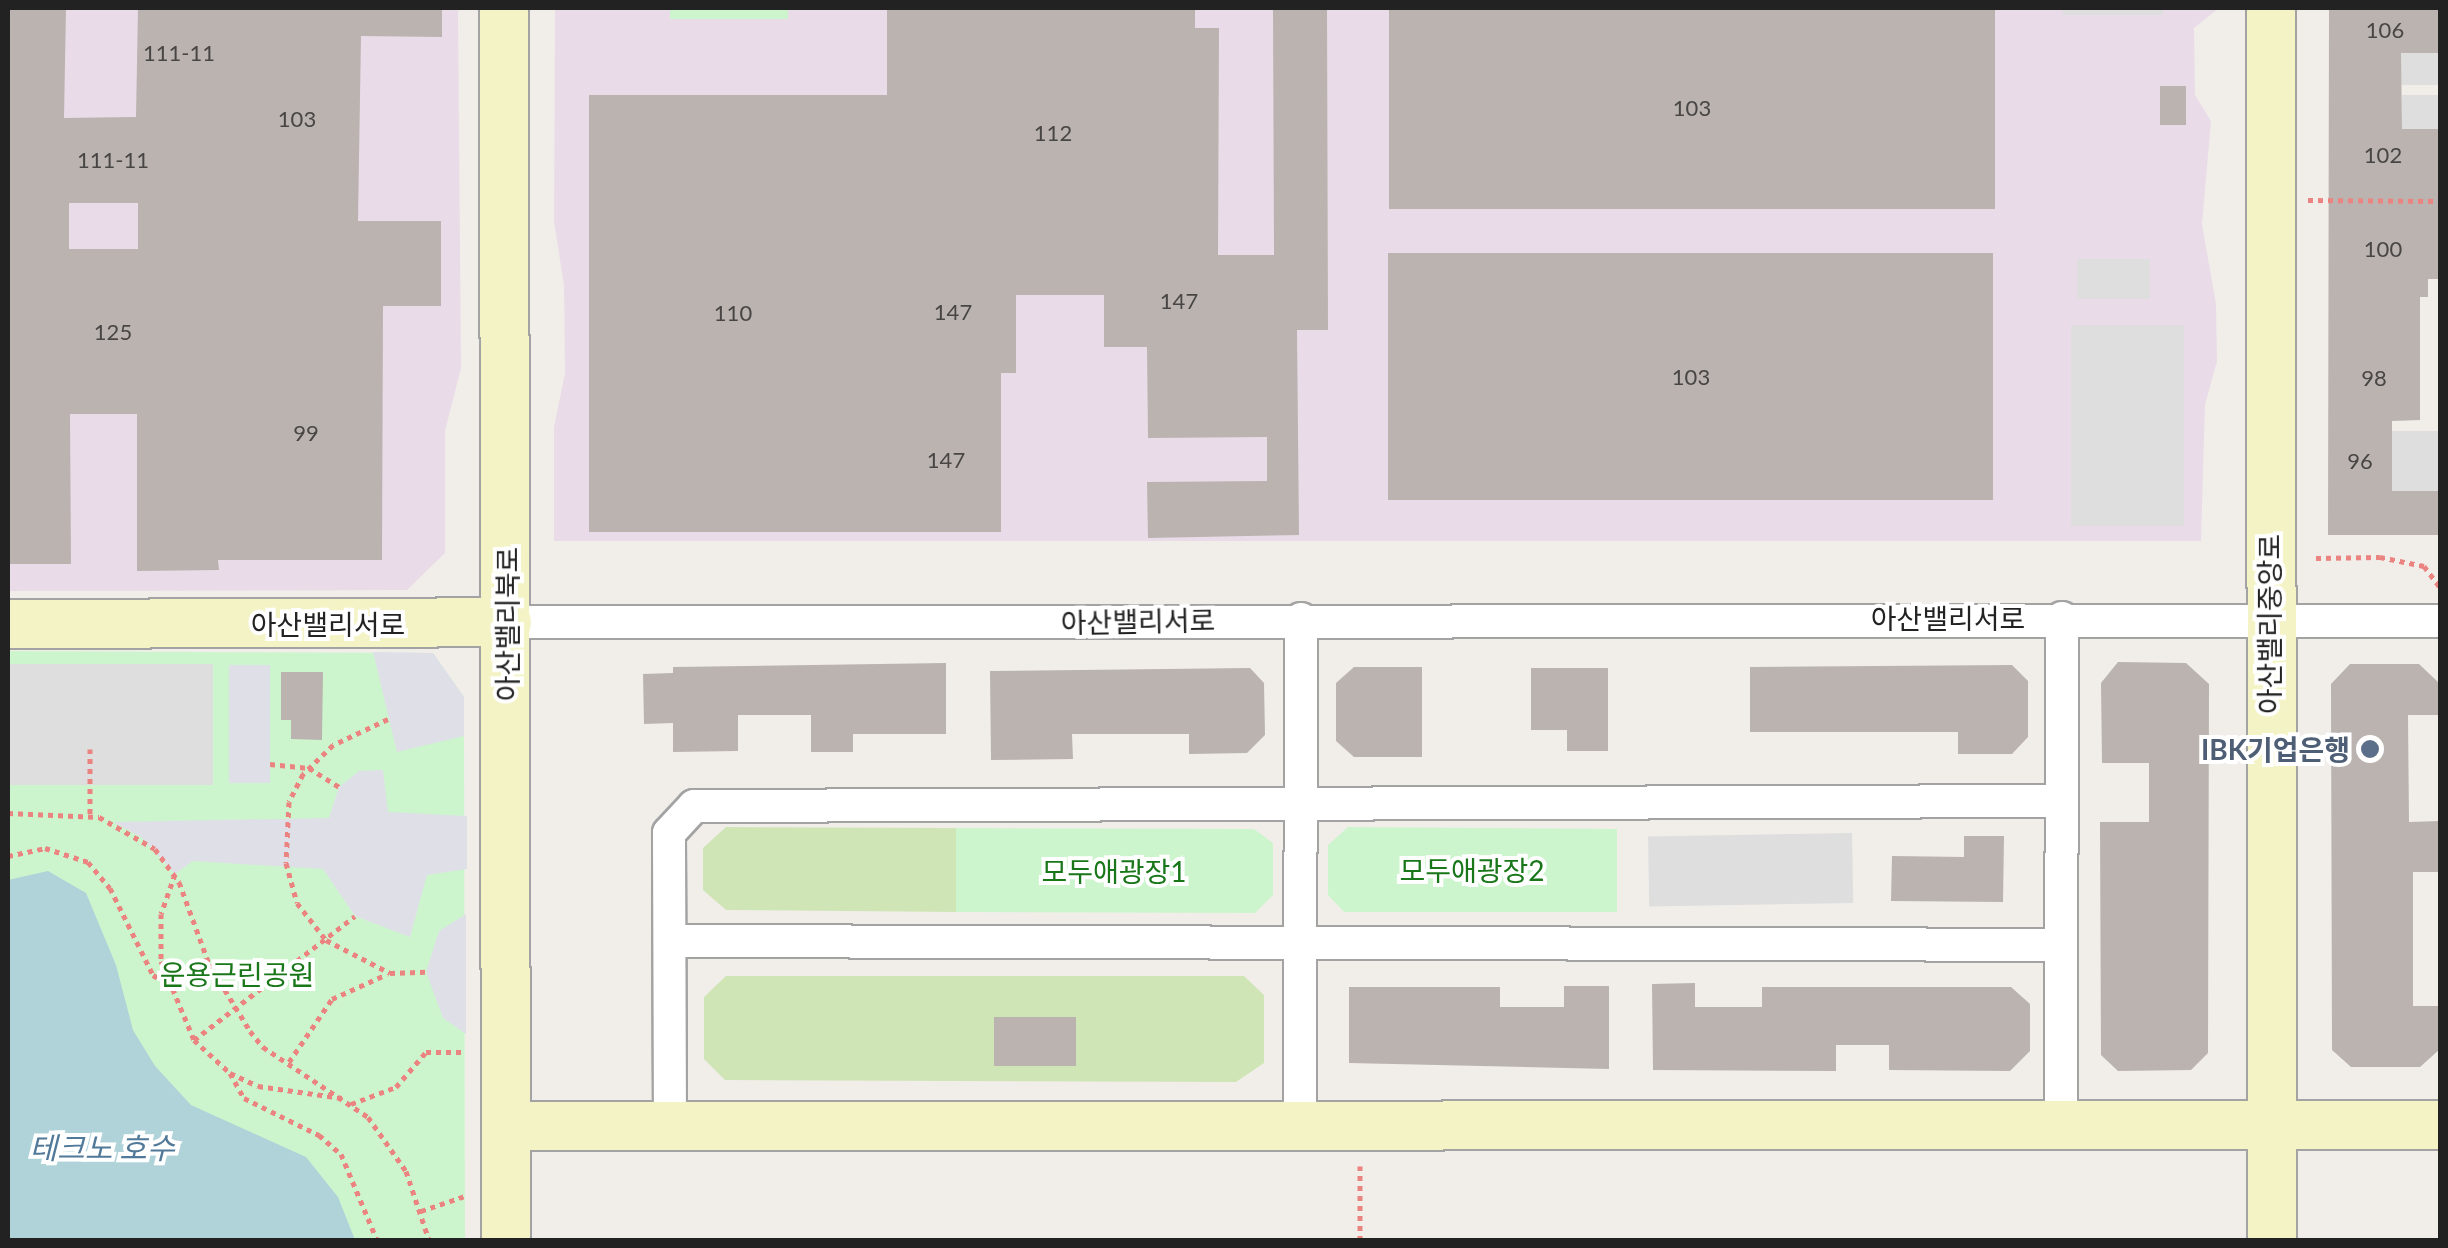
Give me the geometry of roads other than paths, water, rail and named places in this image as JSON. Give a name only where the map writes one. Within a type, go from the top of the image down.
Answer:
[{"type":"street","name":"아산밸리북로","points":[[504,8],[508,622],[506,1240]]},
{"type":"street","name":"아산밸리중앙로","points":[[2272,8],[2268,620],[2272,1240]]},
{"type":"street","name":"아산밸리서로","points":[[8,624],[1302,618],[2440,621]]},
{"type":"street","points":[[1300,1124],[1302,618]]},
{"type":"street","points":[[2060,1125],[2062,618]]},
{"type":"street","points":[[670,1125],[668,833],[694,806],[1302,800],[2062,801]]},
{"type":"street","points":[[670,941],[2061,945]]},
{"type":"street","points":[[506,1126],[2440,1125]]},
{"type":"water","name":"테크노 호수","points":[[48,871],[86,893],[116,965],[133,1030],[155,1066],[191,1105],[306,1157],[338,1197],[355,1240],[8,1240],[8,880]]},
{"type":"place","name":"IBK기업은행","points":[[2370,749]]},
{"type":"park label","name":"모두애광장2","points":[[1472,870]]},
{"type":"park label","name":"모두애광장1","points":[[1114,871]]},
{"type":"park label","name":"운용근린공원","points":[[237,974]]}]
